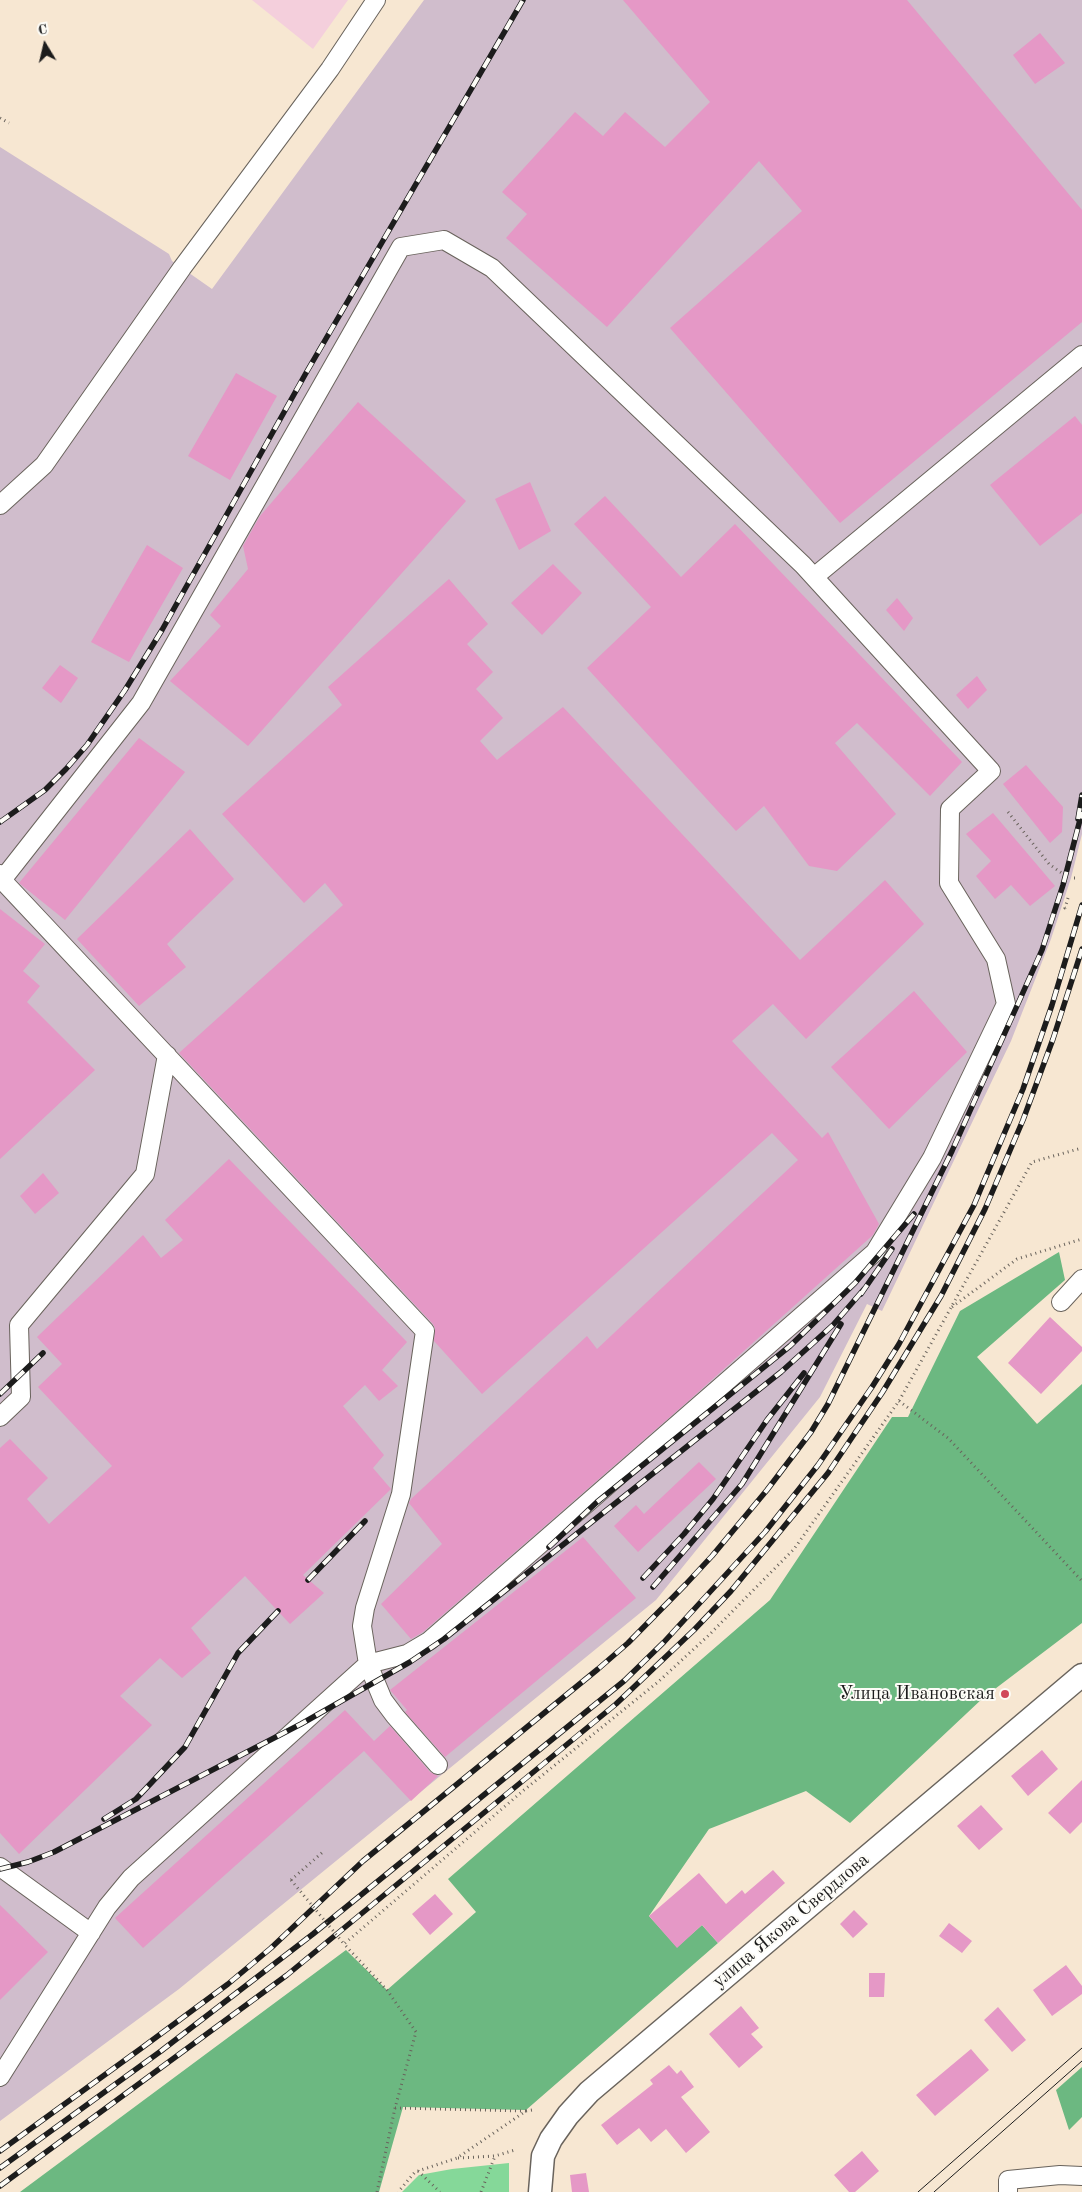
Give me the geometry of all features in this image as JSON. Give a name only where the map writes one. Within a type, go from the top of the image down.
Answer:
[{"type":"main road","name":"улица Якова Свердлова","points":[[540,2192],[543,2156],[551,2139],[568,2115],[589,2092],[1082,1675]]},
{"type":"street","points":[[0,505],[44,465],[182,268],[330,69],[376,0]]},
{"type":"street","points":[[0,2077],[107,1907],[131,1878],[368,1664],[407,1654],[429,1641],[874,1252],[932,1158],[1006,1004],[996,959],[948,883],[950,809],[991,772],[814,577],[492,268],[444,240],[401,247],[141,703],[1,877],[425,1331],[401,1494],[365,1608],[362,1626],[368,1664],[375,1683],[391,1711],[438,1764]]},
{"type":"street","points":[[814,577],[1082,355]]},
{"type":"street","points":[[0,1417],[21,1396],[19,1325],[145,1174],[167,1055]]},
{"type":"street","points":[[1061,1302],[1082,1279]]},
{"type":"street","points":[[0,1867],[90,1933]]},
{"type":"street","points":[[1008,2192],[1008,2180],[1082,2176]]},
{"type":"path","points":[[0,118],[9,123]]},
{"type":"path","points":[[1008,812],[1049,864],[1063,874]]},
{"type":"path","points":[[1068,898],[1065,908],[1069,909]]},
{"type":"path","points":[[344,1944],[524,1790],[658,1682],[710,1635],[794,1549],[899,1401],[1032,1162],[1082,1148]]},
{"type":"path","points":[[950,1308],[1017,1259],[1082,1239]]},
{"type":"path","points":[[899,1401],[948,1438],[1082,1581]]},
{"type":"path","points":[[324,1851],[291,1880],[344,1944],[387,1990],[416,2032],[395,2108],[377,2192]]},
{"type":"path","points":[[395,2108],[532,2110]]},
{"type":"path","points":[[457,2158],[526,2111]]},
{"type":"path","points":[[398,2192],[415,2172],[457,2158],[495,2156],[515,2150]]},
{"type":"path","points":[[481,2192],[495,2156]]},
{"type":"path","points":[[418,2171],[440,2192]]},
{"type":"shaded area","points":[[252,0],[348,0],[313,49]]},
{"type":"shaded area","points":[[424,0],[1082,0],[1082,834],[1071,878],[1051,939],[1011,1041],[882,1311],[867,1304],[820,1397],[656,1600],[179,1989],[0,2121],[0,147],[169,254],[172,261],[212,289]]},
{"type":"green space","points":[[1059,1252],[1065,1280],[977,1357],[1037,1424],[1082,1384],[1082,1623],[983,1698],[850,1823],[806,1791],[709,1829],[649,1916],[677,1947],[702,1925],[718,1943],[526,2110],[403,2107],[379,2192],[20,2192],[346,1950],[387,1990],[476,1912],[448,1879],[770,1600],[892,1417],[908,1417],[960,1311]]},
{"type":"green space","points":[[1082,2067],[1082,2117],[1069,2130],[1056,2090]]},
{"type":"green space","points":[[509,2163],[509,2192],[402,2192],[419,2175],[452,2169]]},
{"type":"building","points":[[623,0],[907,0],[1082,210],[1082,322],[840,523],[670,328],[802,211],[759,161],[607,327],[506,238],[527,214],[502,192],[575,112],[603,136],[625,112],[665,147],[710,102]]},
{"type":"building","points":[[1040,33],[1065,63],[1035,84],[1013,55]]},
{"type":"building","points":[[236,373],[277,396],[230,480],[188,456]]},
{"type":"building","points":[[358,402],[466,501],[248,746],[170,681],[221,626],[210,615],[248,569],[243,546],[260,516]]},
{"type":"building","points":[[1075,416],[1082,425],[1082,513],[1040,546],[990,485]]},
{"type":"building","points":[[530,482],[551,531],[519,550],[495,499]]},
{"type":"building","points":[[605,496],[681,577],[735,524],[962,762],[930,796],[857,723],[835,743],[896,814],[837,871],[809,866],[764,806],[736,831],[587,668],[651,607],[574,524]]},
{"type":"building","points":[[147,545],[183,568],[129,662],[91,642]]},
{"type":"building","points":[[553,564],[582,593],[542,635],[511,603]]},
{"type":"building","points":[[449,579],[488,624],[467,644],[493,672],[476,689],[503,718],[480,741],[497,760],[563,707],[800,960],[885,880],[924,924],[806,1039],[773,1004],[732,1041],[822,1138],[828,1132],[879,1224],[873,1235],[686,1403],[423,1632],[411,1639],[381,1604],[442,1544],[409,1503],[411,1499],[587,1336],[597,1349],[798,1160],[772,1133],[482,1394],[434,1341],[435,1328],[433,1324],[179,1053],[343,905],[325,883],[304,903],[222,814],[342,705],[328,687]]},
{"type":"building","points":[[897,598],[913,618],[904,631],[886,610]]},
{"type":"building","points":[[60,665],[78,678],[61,703],[42,688]]},
{"type":"building","points":[[977,676],[987,690],[968,709],[956,695]]},
{"type":"building","points":[[139,738],[185,772],[65,920],[19,883]]},
{"type":"building","points":[[1026,765],[1063,807],[1062,832],[1050,843],[1003,784]]},
{"type":"building","points":[[993,813],[1055,886],[1030,906],[1011,885],[995,899],[976,876],[991,861],[966,834]]},
{"type":"building","points":[[190,829],[234,879],[167,944],[186,967],[139,1006],[77,939]]},
{"type":"building","points":[[0,909],[45,944],[23,971],[40,986],[27,1002],[95,1070],[0,1159]]},
{"type":"building","points":[[914,991],[967,1052],[889,1129],[831,1067]]},
{"type":"building","points":[[229,1159],[407,1342],[382,1370],[398,1386],[379,1401],[365,1385],[343,1406],[384,1455],[373,1468],[391,1489],[303,1575],[324,1593],[290,1624],[245,1576],[191,1628],[211,1653],[182,1678],[160,1658],[120,1696],[152,1725],[19,1854],[0,1833],[0,1448],[10,1439],[48,1478],[27,1499],[49,1524],[112,1466],[38,1387],[62,1364],[37,1337],[143,1235],[161,1258],[183,1240],[165,1220]]},
{"type":"building","points":[[43,1173],[59,1193],[35,1214],[20,1196]]},
{"type":"building","points":[[1050,1317],[1082,1347],[1082,1351],[1041,1394],[1008,1363]]},
{"type":"building","points":[[699,1462],[716,1479],[638,1552],[614,1526],[636,1505],[644,1514]]},
{"type":"building","points":[[583,1537],[636,1598],[445,1757],[405,1712],[407,1710],[390,1690]]},
{"type":"building","points":[[345,1710],[374,1741],[390,1726],[430,1772],[438,1776],[411,1801],[364,1751],[143,1948],[115,1918]]},
{"type":"building","points":[[1042,1750],[1058,1769],[1028,1796],[1011,1776]]},
{"type":"building","points":[[1082,1780],[1082,1822],[1070,1834],[1048,1813]]},
{"type":"building","points":[[981,1805],[1003,1829],[979,1850],[957,1826]]},
{"type":"building","points":[[773,1870],[785,1883],[718,1943],[702,1925],[677,1948],[649,1916],[699,1873],[726,1904],[742,1890],[745,1894]]},
{"type":"building","points":[[435,1894],[453,1914],[430,1935],[412,1914]]},
{"type":"building","points":[[0,1905],[48,1952],[0,2000]]},
{"type":"building","points":[[854,1910],[868,1924],[853,1938],[840,1924]]},
{"type":"building","points":[[949,1923],[972,1941],[962,1953],[939,1936]]},
{"type":"building","points":[[1066,1965],[1082,1986],[1082,1994],[1052,2016],[1033,1990]]},
{"type":"building","points":[[869,1973],[885,1973],[884,1997],[869,1997]]},
{"type":"building","points":[[741,2006],[759,2028],[751,2034],[763,2047],[739,2068],[709,2034]]},
{"type":"building","points":[[998,2007],[1026,2040],[1012,2052],[984,2020]]},
{"type":"building","points":[[971,2049],[989,2070],[935,2116],[916,2095]]},
{"type":"building","points":[[669,2065],[677,2074],[681,2070],[694,2087],[681,2097],[710,2132],[686,2153],[666,2129],[651,2142],[639,2128],[617,2145],[601,2125],[653,2084],[650,2080]]},
{"type":"building","points":[[862,2151],[879,2171],[855,2192],[849,2192],[834,2175]]},
{"type":"building","points":[[586,2173],[589,2192],[572,2192],[570,2175]]},
{"type":"tram line","points":[[918,2192],[1082,2048]]},
{"type":"tram line","points":[[934,2192],[1082,2061]]},
{"type":"railway","points":[[0,822],[45,790],[66,769],[87,745],[125,690],[162,630],[306,373],[523,0]]},
{"type":"railway","points":[[1078,819],[1082,795]]},
{"type":"railway","points":[[0,2151],[228,1984],[271,1948],[363,1861],[598,1669],[628,1643],[686,1584],[767,1490],[811,1432],[828,1404],[952,1151],[1042,950],[1063,885],[1082,812]]},
{"type":"railway","points":[[0,2168],[161,2051],[313,1934],[624,1681],[664,1642],[765,1532],[818,1465],[872,1387],[899,1344],[974,1205],[1023,1089],[1052,1005],[1082,905]]},
{"type":"railway","points":[[0,2186],[287,1975],[616,1704],[694,1630],[731,1591],[828,1473],[882,1393],[941,1296],[985,1209],[1023,1120],[1053,1039],[1082,949]]},
{"type":"railway","points":[[549,1547],[597,1502],[790,1346],[855,1283],[914,1214]]},
{"type":"railway","points":[[861,1294],[892,1249]]},
{"type":"railway","points":[[0,1869],[28,1862],[54,1852],[301,1724],[410,1662],[444,1639],[781,1372],[833,1325],[865,1288]]},
{"type":"railway","points":[[653,1587],[742,1484],[841,1324]]},
{"type":"railway","points":[[0,1394],[43,1353]]},
{"type":"railway","points":[[643,1578],[684,1534],[713,1499],[767,1420],[804,1373]]},
{"type":"railway","points":[[308,1580],[365,1521]]},
{"type":"railway","points":[[104,1819],[136,1799],[185,1747],[238,1653],[278,1611]]},
{"type":"place","name":"Улица Ивановская","points":[[1005,1694]]}]
